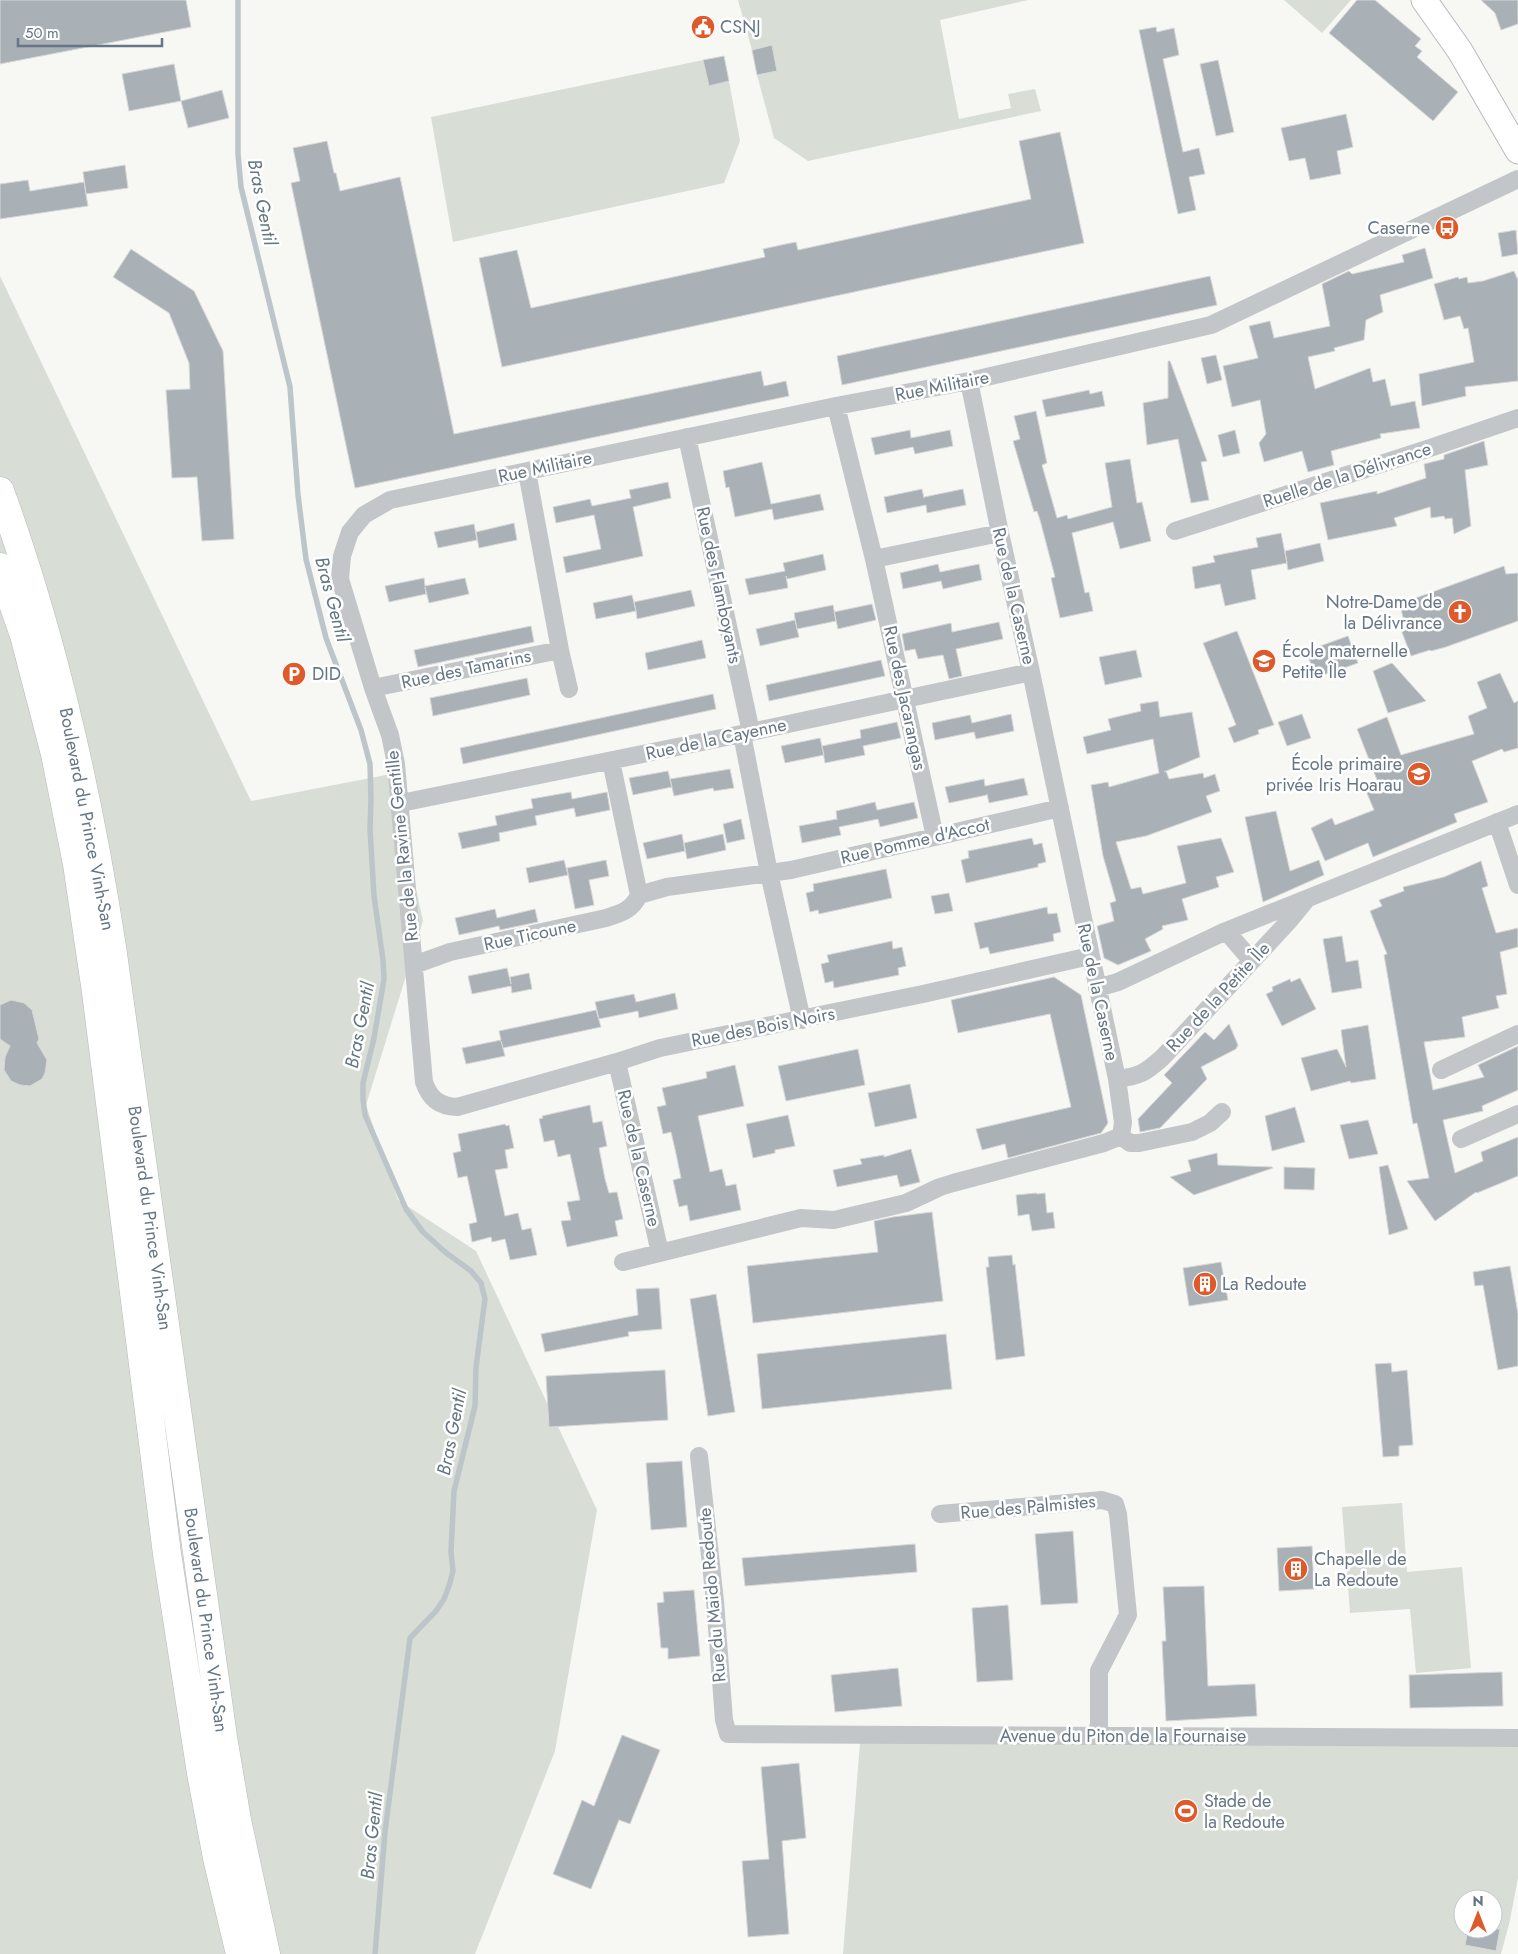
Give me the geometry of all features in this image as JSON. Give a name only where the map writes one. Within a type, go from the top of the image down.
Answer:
[{"type":"main road","points":[[1424,0],[1460,51],[1518,151]]},
{"type":"main road","name":"Boulevard du Prince Vinh-San","points":[[0,491],[34,588],[52,652],[93,829],[112,947],[222,1737],[237,1820],[266,1954]]},
{"type":"main road","name":"Boulevard du Prince Vinh-San","points":[[0,567],[24,635],[57,764],[77,864],[98,1012],[167,1554],[201,1773],[217,1858],[240,1954]]},
{"type":"street","name":"Rue Militaire","points":[[350,532],[364,515],[390,500],[836,406],[969,381],[1211,325],[1518,178]]},
{"type":"street","name":"Rue de la Caserne","points":[[969,381],[1117,1079],[1123,1122],[1121,1136]]},
{"type":"street","name":"Rue des Jacarangas","points":[[836,406],[874,559],[935,837]]},
{"type":"street","name":"Ruelle de la Délivrance","points":[[1175,531],[1518,418]]},
{"type":"street","name":"Rue des Flamboyants","points":[[687,437],[747,733],[769,873],[802,1020]]},
{"type":"street","points":[[527,472],[569,689]]},
{"type":"street","name":"Rue de la Ravine Gentille","points":[[350,532],[342,556],[340,579],[373,688],[390,735],[396,764],[424,1082],[429,1095],[440,1102]]},
{"type":"street","points":[[874,559],[1000,534]]},
{"type":"street","name":"Rue des Tamarins","points":[[373,688],[560,650]]},
{"type":"street","name":"Rue de la Cayenne","points":[[400,803],[906,700],[1031,672]]},
{"type":"street","points":[[611,761],[639,895],[667,887],[769,873]]},
{"type":"street","name":"Rue Pomme d'Accot","points":[[769,873],[791,870],[1060,808]]},
{"type":"street","name":"Rue de la Petite Île","points":[[1097,988],[1118,982],[1226,931],[1518,814]]},
{"type":"street","points":[[1497,822],[1518,885]]},
{"type":"street","name":"Rue Ticoune","points":[[414,966],[450,952],[626,912],[635,903],[639,895]]},
{"type":"street","name":"Rue de la Petite Île","points":[[1117,1079],[1134,1077],[1146,1072],[1162,1058],[1308,898]]},
{"type":"street","points":[[1226,931],[1252,961]]},
{"type":"street","name":"Rue des Bois Noirs","points":[[440,1102],[445,1106],[457,1107],[618,1062],[660,1048],[727,1033],[802,1020],[1090,956]]},
{"type":"street","points":[[1441,1070],[1518,1034]]},
{"type":"street","name":"Rue de la Caserne","points":[[618,1062],[660,1253]]},
{"type":"street","points":[[623,1262],[800,1218],[834,1220],[906,1203],[946,1185],[1104,1143],[1121,1136],[1130,1143],[1139,1143],[1192,1132],[1210,1123],[1222,1112]]},
{"type":"street","points":[[1461,1139],[1518,1114]]},
{"type":"street","name":"Rue du Maido Redoute","points":[[699,1456],[715,1601],[724,1720],[728,1734]]},
{"type":"street","name":"Rue des Palmistes","points":[[940,1514],[1102,1500],[1115,1504],[1118,1514],[1128,1615],[1099,1671],[1099,1725],[1095,1736]]},
{"type":"street","name":"Avenue du Piton de la Fournaise","points":[[728,1734],[1518,1738]]},
{"type":"shaded area","points":[[738,0],[1028,0],[940,20],[959,119],[1011,108],[1008,94],[1035,89],[1041,111],[808,161],[774,138],[757,75],[777,71],[772,46],[752,50]]},
{"type":"shaded area","points":[[1284,0],[1351,0],[1322,33]]},
{"type":"shaded area","points":[[703,60],[709,85],[729,81],[740,141],[724,183],[453,242],[431,117]]},
{"type":"shaded area","points":[[0,276],[251,801],[391,774],[423,921],[366,1105],[398,1200],[476,1251],[597,1510],[555,1751],[475,1954],[0,1954]]},
{"type":"shaded area","points":[[1402,1503],[1407,1572],[1462,1567],[1471,1668],[1416,1673],[1410,1609],[1350,1613],[1342,1507]]},
{"type":"shaded area","name":"Stade de la Redoute","points":[[860,1743],[1518,1743],[1518,1878],[1501,1954],[843,1954]]},
{"type":"building","points":[[0,0],[186,0],[191,27],[0,64]]},
{"type":"building","points":[[1357,0],[1375,0],[1421,39],[1415,46],[1422,51],[1417,57],[1458,92],[1433,121],[1329,33]]},
{"type":"building","points":[[1481,0],[1518,0],[1518,24],[1501,30],[1495,13]]},
{"type":"building","points":[[1156,27],[1157,32],[1174,28],[1179,55],[1163,59],[1183,152],[1199,148],[1205,174],[1189,177],[1196,210],[1178,214],[1139,30]]},
{"type":"building","points":[[772,45],[777,71],[757,75],[752,50]]},
{"type":"building","points":[[724,56],[729,81],[709,86],[703,60]]},
{"type":"building","points":[[1218,60],[1234,132],[1216,136],[1200,64]]},
{"type":"building","points":[[174,64],[181,101],[129,111],[122,74]]},
{"type":"building","points":[[222,90],[229,118],[188,128],[181,101]]},
{"type":"building","points":[[1346,114],[1353,147],[1337,151],[1341,174],[1310,180],[1305,158],[1289,161],[1281,128]]},
{"type":"building","points":[[1060,132],[1084,243],[502,367],[479,258],[517,250],[531,308],[765,257],[763,249],[781,245],[796,242],[798,250],[1031,199],[1019,141]]},
{"type":"building","points":[[327,141],[340,191],[400,177],[454,434],[761,371],[764,386],[786,381],[789,396],[355,488],[291,183],[300,181],[293,148]]},
{"type":"building","points":[[125,165],[128,188],[86,194],[83,172]]},
{"type":"building","points":[[28,180],[30,191],[84,182],[88,206],[0,219],[0,184]]},
{"type":"building","points":[[1516,230],[1518,254],[1502,257],[1498,233]]},
{"type":"building","points":[[1425,248],[1433,278],[1380,295],[1383,312],[1366,320],[1364,340],[1334,348],[1335,351],[1308,357],[1315,389],[1370,368],[1373,382],[1385,379],[1391,406],[1415,401],[1420,428],[1380,434],[1381,438],[1331,451],[1334,465],[1308,472],[1302,451],[1264,462],[1259,443],[1266,434],[1260,400],[1232,407],[1223,366],[1258,358],[1249,326],[1270,321],[1274,338],[1330,326],[1322,284],[1349,271],[1352,274],[1404,262],[1402,255]]},
{"type":"building","points":[[131,249],[194,291],[223,351],[234,539],[202,541],[197,477],[172,478],[166,390],[190,389],[189,363],[169,313],[113,277]]},
{"type":"building","points":[[1514,271],[1518,280],[1518,381],[1465,387],[1466,396],[1422,406],[1419,374],[1474,362],[1468,328],[1464,329],[1460,316],[1444,320],[1434,284],[1458,277],[1459,279],[1467,277],[1468,283],[1483,281]]},
{"type":"building","points":[[1210,276],[1217,305],[842,385],[837,356]]},
{"type":"building","points":[[1216,355],[1222,380],[1207,384],[1201,358]]},
{"type":"building","points":[[1168,361],[1170,361],[1207,461],[1201,462],[1209,500],[1191,503],[1178,439],[1147,445],[1143,403],[1168,398]]},
{"type":"building","points":[[1089,390],[1090,394],[1102,391],[1105,406],[1046,417],[1042,400]]},
{"type":"building","points":[[1036,411],[1047,463],[1042,465],[1057,518],[1067,515],[1068,519],[1112,507],[1105,463],[1130,459],[1137,503],[1142,502],[1151,541],[1120,549],[1113,522],[1072,533],[1085,593],[1089,592],[1093,611],[1060,618],[1051,578],[1055,577],[1040,520],[1037,511],[1034,512],[1013,441],[1020,439],[1014,416]]},
{"type":"building","points":[[910,430],[911,438],[950,430],[953,446],[915,454],[913,447],[875,455],[871,438]]},
{"type":"building","points":[[1235,430],[1240,453],[1223,457],[1218,435]]},
{"type":"building","points":[[1484,441],[1488,465],[1465,470],[1471,526],[1454,534],[1452,518],[1445,519],[1444,516],[1431,518],[1430,507],[1394,518],[1397,526],[1328,540],[1320,503],[1377,491],[1377,494],[1426,478],[1424,464],[1444,459],[1444,455]]},
{"type":"building","points":[[762,462],[771,504],[820,494],[824,510],[774,520],[772,509],[735,517],[729,487],[726,488],[723,471]]},
{"type":"building","points":[[668,482],[671,498],[633,507],[643,556],[566,573],[563,557],[601,549],[594,515],[556,523],[553,507],[590,499],[592,506],[631,498],[629,490]]},
{"type":"building","points":[[922,489],[924,498],[963,489],[966,505],[927,513],[926,505],[887,513],[884,497]]},
{"type":"building","points":[[514,523],[517,540],[479,548],[476,532]]},
{"type":"building","points":[[474,524],[477,540],[438,548],[434,532]]},
{"type":"building","points":[[1281,533],[1287,563],[1251,570],[1256,599],[1225,606],[1220,584],[1195,589],[1192,567],[1215,562],[1213,556],[1258,547],[1256,538]]},
{"type":"building","points":[[1320,543],[1324,561],[1288,570],[1285,551]]},
{"type":"building","points":[[823,554],[826,570],[787,579],[786,576],[788,588],[749,595],[745,579],[785,571],[783,563]]},
{"type":"building","points":[[938,564],[940,572],[979,564],[982,580],[943,589],[941,581],[903,589],[900,573]]},
{"type":"building","name":"Notre-Dame de la Délivrance","points":[[1504,566],[1506,574],[1518,573],[1518,621],[1446,647],[1411,656],[1400,627],[1403,617],[1400,606],[1414,601],[1413,599]]},
{"type":"building","points":[[424,578],[425,586],[465,578],[469,594],[429,603],[425,587],[426,594],[389,602],[385,586]]},
{"type":"building","points":[[691,590],[695,606],[637,619],[634,602]]},
{"type":"building","points":[[632,595],[636,611],[596,619],[593,603]]},
{"type":"building","points":[[872,604],[876,620],[838,629],[834,612]]},
{"type":"building","points":[[833,605],[836,621],[797,629],[794,613]]},
{"type":"building","points":[[795,620],[799,637],[760,646],[756,629]]},
{"type":"building","points":[[999,622],[1003,639],[956,649],[962,676],[949,679],[943,655],[918,659],[915,649],[905,651],[902,634],[951,623],[952,632]]},
{"type":"building","points":[[531,626],[534,642],[418,667],[414,650]]},
{"type":"building","points":[[1237,631],[1274,725],[1258,730],[1259,734],[1234,743],[1228,728],[1236,725],[1203,643]]},
{"type":"building","points":[[1348,636],[1358,663],[1341,669],[1339,674],[1333,672],[1316,677],[1306,651]]},
{"type":"building","points":[[702,640],[706,658],[648,670],[645,653]]},
{"type":"building","points":[[1136,650],[1142,677],[1105,685],[1099,657]]},
{"type":"building","points":[[881,660],[885,676],[769,701],[766,685]]},
{"type":"building","points":[[1392,663],[1426,701],[1388,713],[1373,671]]},
{"type":"building","points":[[1500,673],[1514,703],[1518,701],[1518,748],[1504,752],[1502,749],[1472,761],[1488,802],[1454,814],[1457,822],[1373,857],[1368,843],[1325,861],[1311,828],[1332,818],[1335,825],[1374,810],[1366,791],[1379,785],[1357,729],[1387,717],[1401,755],[1474,734],[1468,716],[1487,708],[1477,682]]},
{"type":"building","points":[[527,678],[530,695],[433,716],[430,698]]},
{"type":"building","points":[[713,694],[716,709],[463,764],[460,748]]},
{"type":"building","points":[[1158,701],[1160,717],[1192,712],[1200,757],[1166,771],[1169,779],[1203,773],[1204,778],[1215,774],[1220,791],[1206,796],[1212,812],[1146,836],[1116,842],[1131,889],[1141,887],[1143,894],[1186,883],[1177,846],[1221,838],[1234,872],[1216,877],[1219,887],[1182,899],[1188,920],[1162,926],[1163,929],[1145,939],[1151,951],[1118,965],[1104,958],[1097,926],[1114,921],[1110,903],[1116,901],[1103,856],[1091,785],[1108,782],[1109,787],[1159,773],[1153,739],[1087,754],[1083,737],[1111,730],[1108,719],[1141,711],[1140,704]]},
{"type":"building","points":[[1011,714],[1014,731],[976,739],[974,732],[935,740],[932,723],[970,715],[972,723]]},
{"type":"building","points":[[1302,714],[1311,738],[1287,746],[1278,722]]},
{"type":"building","points":[[897,722],[901,738],[863,746],[865,755],[825,763],[822,746],[861,738],[860,730]]},
{"type":"building","points":[[820,738],[824,755],[785,763],[781,746]]},
{"type":"building","points":[[730,769],[734,788],[714,791],[713,788],[674,796],[670,779]]},
{"type":"building","points":[[668,771],[672,787],[633,795],[629,778]]},
{"type":"building","points":[[1024,778],[1028,795],[989,803],[987,794],[949,803],[945,787],[984,779],[985,786]]},
{"type":"building","points":[[571,792],[572,799],[607,792],[610,810],[576,817],[574,808],[535,816],[537,825],[499,833],[500,841],[462,849],[458,833],[497,825],[495,816],[533,808],[531,799]]},
{"type":"building","points":[[875,802],[877,810],[914,802],[918,818],[880,827],[878,819],[839,827],[841,835],[802,843],[799,826],[837,819],[836,811]]},
{"type":"building","points":[[1276,811],[1290,871],[1319,860],[1324,875],[1263,902],[1245,817]]},
{"type":"building","points":[[741,819],[745,839],[727,843],[723,824]]},
{"type":"building","points":[[682,834],[685,851],[647,859],[643,843]]},
{"type":"building","points":[[723,834],[726,850],[687,859],[684,843]]},
{"type":"building","points":[[1032,838],[1034,845],[1042,843],[1046,862],[1038,864],[1038,867],[966,883],[961,860],[969,858],[968,851]]},
{"type":"building","points":[[564,860],[568,875],[529,883],[526,868]]},
{"type":"building","points":[[606,860],[609,876],[589,880],[594,905],[575,909],[567,868]]},
{"type":"building","points":[[1481,861],[1488,886],[1482,888],[1496,933],[1518,928],[1518,947],[1500,952],[1507,994],[1496,996],[1499,1008],[1462,1017],[1465,1037],[1424,1042],[1433,1090],[1484,1077],[1478,1065],[1518,1046],[1518,1090],[1482,1106],[1483,1111],[1443,1120],[1455,1173],[1483,1161],[1481,1152],[1518,1137],[1518,1176],[1476,1192],[1435,1221],[1407,1181],[1429,1178],[1417,1123],[1413,1124],[1384,955],[1387,954],[1370,911],[1382,906],[1379,900],[1404,891],[1403,887],[1444,877]]},
{"type":"building","points":[[886,869],[892,898],[819,914],[818,910],[810,912],[806,893],[814,891],[813,884]]},
{"type":"building","points":[[949,893],[953,911],[935,914],[931,896]]},
{"type":"building","points":[[1047,907],[1048,914],[1057,913],[1061,932],[1053,934],[1054,941],[990,954],[988,947],[980,949],[974,923]]},
{"type":"building","points":[[495,909],[497,918],[535,909],[538,922],[500,930],[499,926],[459,935],[455,918]]},
{"type":"building","points":[[1342,936],[1346,962],[1358,960],[1362,988],[1332,993],[1323,939]]},
{"type":"building","points":[[892,941],[893,949],[902,947],[906,966],[898,968],[899,975],[834,988],[833,981],[825,983],[821,964],[829,962],[827,955]]},
{"type":"building","points":[[507,968],[511,984],[510,977],[529,973],[532,989],[512,993],[511,986],[472,994],[468,976]]},
{"type":"building","points":[[1054,977],[1081,995],[1108,1123],[1101,1133],[1008,1158],[1005,1144],[982,1150],[976,1129],[1071,1107],[1050,1014],[958,1033],[951,1000]]},
{"type":"building","points":[[1300,978],[1316,1009],[1282,1026],[1266,994],[1273,991],[1272,987],[1290,979],[1291,982]]},
{"type":"building","points":[[675,993],[678,1009],[639,1018],[638,1011],[599,1019],[595,1002],[634,994],[636,1002]]},
{"type":"building","points":[[11,1000],[24,1003],[32,1010],[39,1039],[37,1043],[47,1060],[42,1079],[30,1086],[20,1085],[11,1081],[4,1070],[5,1057],[10,1046],[0,1039],[0,1005]]},
{"type":"building","points":[[596,1010],[601,1027],[503,1048],[501,1041],[505,1056],[466,1064],[462,1048],[501,1040],[499,1031]]},
{"type":"building","points":[[1229,1024],[1238,1045],[1236,1049],[1201,1067],[1207,1079],[1160,1128],[1140,1132],[1138,1119],[1172,1083],[1164,1075],[1205,1032],[1214,1040]]},
{"type":"building","points":[[1368,1025],[1376,1079],[1351,1083],[1350,1081],[1311,1091],[1301,1058],[1337,1049],[1346,1067],[1341,1030]]},
{"type":"building","points":[[858,1049],[865,1085],[786,1101],[778,1066]]},
{"type":"building","points":[[735,1065],[744,1106],[698,1116],[710,1172],[722,1169],[726,1186],[736,1184],[741,1210],[690,1221],[687,1205],[679,1207],[673,1180],[681,1178],[675,1149],[671,1132],[663,1134],[657,1107],[666,1105],[662,1088],[707,1078],[706,1072]]},
{"type":"building","points":[[910,1084],[917,1118],[875,1127],[868,1093]]},
{"type":"building","points":[[590,1105],[593,1123],[602,1121],[607,1146],[599,1148],[605,1179],[609,1193],[617,1192],[623,1219],[615,1221],[618,1236],[567,1247],[561,1221],[571,1220],[567,1202],[580,1200],[570,1154],[558,1157],[554,1140],[544,1142],[539,1119],[543,1118],[542,1116]]},
{"type":"building","points":[[1295,1107],[1305,1142],[1272,1151],[1265,1116]]},
{"type":"building","points":[[788,1115],[795,1146],[775,1150],[775,1153],[753,1158],[746,1124]]},
{"type":"building","points":[[1368,1120],[1378,1154],[1349,1159],[1340,1125]]},
{"type":"building","points":[[505,1124],[506,1126],[509,1125],[514,1148],[505,1150],[508,1168],[495,1170],[505,1216],[518,1213],[522,1230],[531,1228],[537,1255],[510,1260],[505,1239],[492,1242],[491,1237],[472,1242],[469,1224],[477,1222],[467,1176],[458,1178],[453,1153],[461,1151],[458,1134]]},
{"type":"building","points":[[911,1149],[920,1182],[900,1187],[897,1175],[837,1187],[833,1170],[862,1164],[860,1159],[884,1155],[884,1157]]},
{"type":"building","points":[[1217,1153],[1218,1165],[1273,1168],[1194,1195],[1170,1177],[1191,1171],[1188,1160]]},
{"type":"building","points":[[1388,1165],[1408,1229],[1389,1235],[1379,1167]]},
{"type":"building","points":[[1284,1167],[1315,1168],[1314,1190],[1284,1189]]},
{"type":"building","points":[[1045,1193],[1047,1213],[1053,1212],[1055,1228],[1032,1231],[1029,1214],[1018,1216],[1016,1195]]},
{"type":"building","points":[[932,1212],[943,1301],[753,1323],[747,1266],[878,1252],[874,1221]]},
{"type":"building","points":[[1012,1255],[1013,1265],[1015,1264],[1025,1356],[996,1360],[986,1267],[989,1267],[988,1257]]},
{"type":"building","name":"La Redoute","points":[[1221,1262],[1228,1300],[1189,1306],[1183,1268]]},
{"type":"building","points":[[1510,1266],[1518,1314],[1518,1366],[1498,1370],[1483,1285],[1475,1286],[1473,1272]]},
{"type":"building","points":[[659,1288],[662,1329],[628,1332],[629,1336],[545,1352],[541,1334],[638,1315],[636,1289]]},
{"type":"building","points":[[716,1294],[735,1412],[708,1416],[690,1299]]},
{"type":"building","points":[[946,1334],[952,1389],[762,1409],[757,1354]]},
{"type":"building","points":[[1391,1363],[1392,1372],[1407,1370],[1413,1445],[1399,1446],[1399,1456],[1383,1457],[1375,1364]]},
{"type":"building","points":[[665,1370],[668,1420],[549,1427],[546,1376]]},
{"type":"building","points":[[682,1461],[687,1527],[651,1530],[646,1463]]},
{"type":"building","points":[[1073,1531],[1078,1603],[1041,1605],[1035,1534]]},
{"type":"building","points":[[915,1544],[917,1572],[745,1586],[742,1558]]},
{"type":"building","name":"Chapelle de La Redoute","points":[[1312,1546],[1314,1589],[1279,1591],[1277,1548]]},
{"type":"building","points":[[1204,1586],[1208,1686],[1255,1684],[1257,1716],[1166,1721],[1162,1641],[1166,1641],[1163,1587]]},
{"type":"building","points":[[694,1590],[700,1656],[668,1659],[668,1648],[661,1648],[657,1603],[664,1602],[663,1592]]},
{"type":"building","points":[[1008,1605],[1013,1680],[977,1682],[972,1608]]},
{"type":"building","points":[[898,1668],[902,1706],[835,1712],[831,1675]]},
{"type":"building","points":[[1502,1672],[1503,1706],[1410,1708],[1409,1675]]},
{"type":"building","points":[[622,1735],[660,1750],[630,1824],[619,1820],[591,1889],[553,1874],[582,1800],[594,1806]]},
{"type":"building","points":[[799,1763],[806,1838],[782,1841],[789,1934],[748,1937],[742,1861],[769,1859],[761,1767]]},
{"type":"building","points":[[1466,1939],[1498,1939],[1496,1951],[1465,1945]]},
{"type":"waterway","name":"Bras Gentil","points":[[238,0],[238,154],[241,187],[290,387],[298,495],[306,559],[326,638],[361,730],[370,764],[370,829],[374,896],[384,979],[374,1038],[363,1083],[365,1115],[406,1209],[423,1232],[445,1252],[471,1271],[481,1283],[485,1299],[476,1367],[475,1406],[454,1491],[451,1552],[453,1571],[444,1599],[436,1611],[410,1638],[385,1832],[375,1954]]},
{"type":"place","name":"CSNJ","points":[[703,27]]},
{"type":"place","name":"Caserne","points":[[1447,228]]},
{"type":"place","name":"Notre-Dame de la Délivrance","points":[[1460,612]]},
{"type":"place","name":"École maternelle Petite Île","points":[[1264,661]]},
{"type":"place","name":"DID","points":[[294,674]]},
{"type":"place","name":"École primaire privée Iris Hoarau","points":[[1419,774]]},
{"type":"place","name":"La Redoute","points":[[1205,1284]]},
{"type":"place","name":"Chapelle de La Redoute","points":[[1296,1569]]},
{"type":"place","name":"Stade de la Redoute","points":[[1186,1811]]}]
